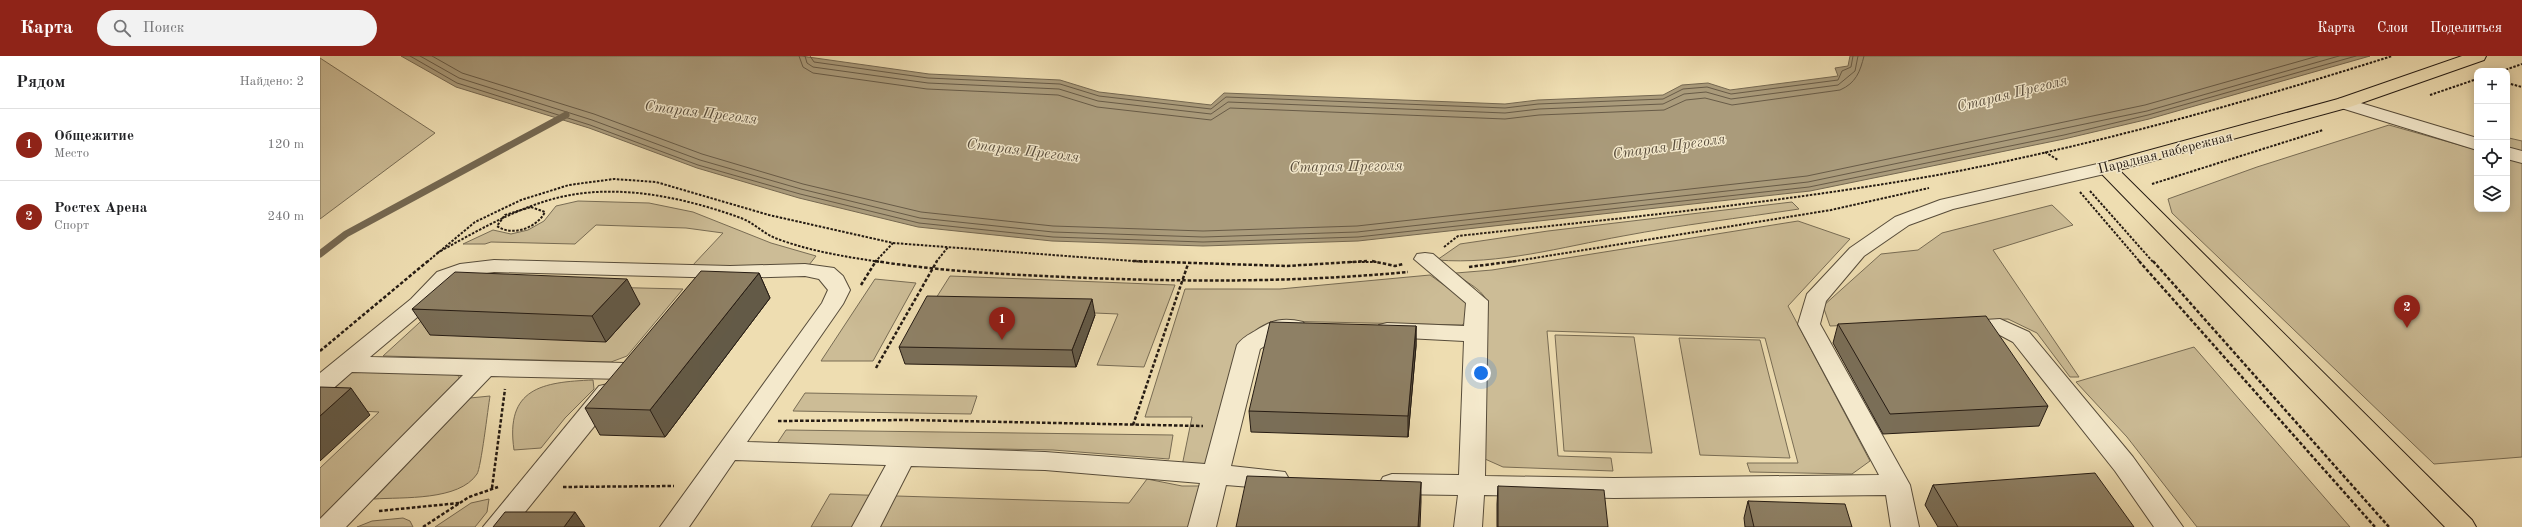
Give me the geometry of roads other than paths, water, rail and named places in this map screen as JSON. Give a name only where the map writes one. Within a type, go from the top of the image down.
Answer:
[{"type":"main road","name":"Парадная набережная","points":[[2106,168],[2344,103],[2478,56]]},
{"type":"main road","points":[[2106,168],[2462,527]]},
{"type":"street","points":[[2344,103],[2474,143]]},
{"type":"street","points":[[2510,154],[2522,157]]},
{"type":"street","name":"Парадная набережная","points":[[1905,527],[1897,485],[1827,334],[1809,324],[1815,299],[1857,252],[1902,221],[1947,204],[2068,171],[2106,168]]},
{"type":"street","points":[[1432,264],[1477,301],[1475,334],[1473,486],[1468,527]]},
{"type":"street","points":[[320,386],[344,364],[419,304],[445,277],[460,270],[494,266],[707,271],[805,270],[826,273],[835,281],[839,290],[832,304],[674,527]]},
{"type":"street","points":[[690,292],[707,271]]},
{"type":"street","points":[[1202,527],[1217,475],[1249,345],[1279,326],[1318,328]]},
{"type":"street","points":[[1938,329],[2000,326],[2021,336],[2124,464],[2169,527]]},
{"type":"street","points":[[1365,329],[1475,334]]},
{"type":"street","points":[[344,364],[508,368],[633,362],[497,527]]},
{"type":"street","points":[[334,521],[484,368]]},
{"type":"street","points":[[727,452],[1045,461],[1300,481]]},
{"type":"street","points":[[866,527],[903,457]]},
{"type":"street","points":[[1370,483],[1614,488],[1897,485]]},
{"type":"water","name":"Старая Преголя","points":[[401,56],[801,56],[929,74],[1060,80],[1099,92],[1211,105],[1224,93],[1505,104],[1538,100],[1663,95],[1682,85],[1708,83],[1730,90],[1838,76],[1835,68],[1848,66],[1850,56],[2370,56],[2149,119],[2064,139],[1810,191],[1358,241],[1203,246],[1052,241],[918,227],[799,198],[697,168],[589,128],[456,87]]},
{"type":"waterway","points":[[320,254],[346,234],[566,115]]},
{"type":"place","name":"Ростех Арена","points":[[2407,328]]},
{"type":"place","name":"Общежитие","points":[[1002,340]]}]
